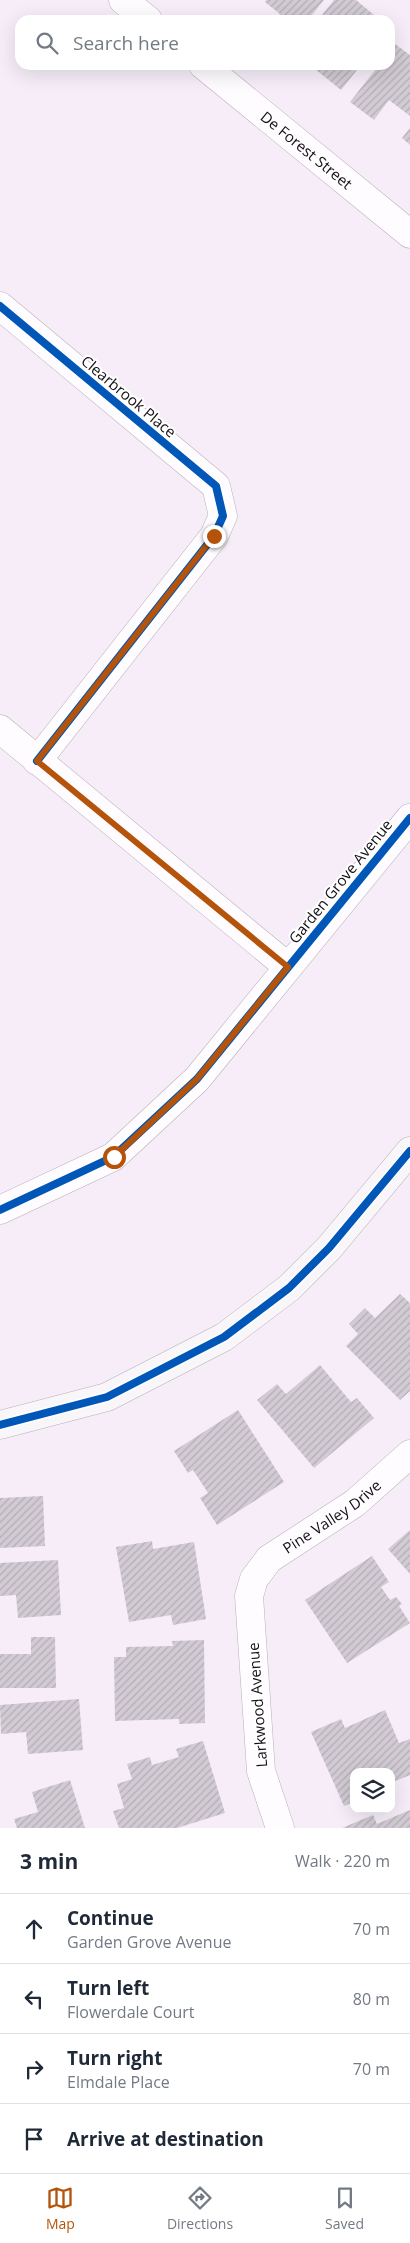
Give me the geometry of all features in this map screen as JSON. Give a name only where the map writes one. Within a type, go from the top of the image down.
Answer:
[{"type":"street","points":[[124,0],[142,15]]},
{"type":"street","name":"De Forest Street","points":[[209,70],[410,234]]},
{"type":"street","name":"Clearbrook Place","points":[[0,306],[216,486],[223,516],[214,536],[37,761]]},
{"type":"street","points":[[0,729],[288,967]]},
{"type":"street","name":"Garden Grove Avenue","points":[[0,1210],[114,1157],[197,1079],[410,818]]},
{"type":"street","points":[[0,1425],[107,1397],[224,1337],[289,1288],[329,1248],[410,1151]]},
{"type":"street","name":"Pine Valley Drive","points":[[254,1579],[269,1559],[355,1503],[410,1454]]},
{"type":"street","name":"Larkwood Avenue","points":[[254,1579],[249,1596],[261,1770],[280,1828]]},
{"type":"building","points":[[266,0],[324,0],[312,15],[279,15],[265,2]]},
{"type":"building","points":[[334,0],[356,0],[374,15],[322,15]]},
{"type":"building","points":[[395,44],[410,55],[410,116],[389,100],[374,120],[350,102],[375,70],[395,70]]},
{"type":"building","points":[[316,70],[357,70],[341,90]]},
{"type":"building","points":[[410,128],[410,145],[402,138]]},
{"type":"building","points":[[400,1294],[410,1303],[410,1391],[400,1400],[346,1346],[358,1334],[349,1324],[365,1308],[375,1318]]},
{"type":"building","points":[[320,1365],[351,1402],[357,1398],[374,1418],[314,1468],[257,1400],[277,1384],[286,1394]]},
{"type":"building","points":[[238,1410],[284,1482],[217,1525],[200,1498],[208,1493],[193,1470],[188,1473],[174,1451]]},
{"type":"building","points":[[43,1496],[45,1546],[0,1548],[0,1498]]},
{"type":"building","points":[[410,1530],[410,1574],[388,1549]]},
{"type":"building","points":[[152,1541],[153,1549],[194,1542],[206,1619],[173,1625],[171,1615],[129,1622],[116,1547]]},
{"type":"building","points":[[372,1556],[389,1582],[381,1587],[390,1600],[396,1597],[402,1604],[399,1606],[410,1623],[347,1663],[305,1600]]},
{"type":"building","points":[[58,1560],[61,1615],[18,1618],[16,1595],[0,1596],[0,1563]]},
{"type":"building","points":[[31,1637],[55,1637],[56,1688],[0,1688],[0,1654],[31,1654]]},
{"type":"building","points":[[204,1640],[205,1723],[179,1724],[179,1719],[115,1721],[114,1657],[126,1657],[126,1647],[173,1646],[172,1641]]},
{"type":"building","points":[[79,1699],[83,1750],[28,1754],[26,1732],[1,1734],[0,1705]]},
{"type":"building","points":[[385,1710],[399,1743],[410,1739],[410,1775],[395,1781],[395,1768],[350,1768],[350,1804],[344,1806],[311,1732],[341,1719],[345,1728]]},
{"type":"building","points":[[203,1741],[225,1813],[177,1828],[119,1828],[113,1811],[124,1808],[117,1784],[132,1779],[127,1764],[150,1757],[152,1765],[179,1757],[176,1749]]},
{"type":"building","points":[[70,1780],[85,1828],[17,1828],[14,1819],[38,1812],[32,1792]]},
{"type":"building","points":[[410,1810],[410,1828],[342,1828],[373,1815],[377,1824]]},
{"type":"cycle path","points":[[0,306],[216,486],[223,516],[214,536],[37,761]]},
{"type":"cycle path","points":[[0,1210],[113,1157],[197,1079],[410,818]]},
{"type":"cycle path","points":[[0,1425],[107,1397],[224,1337],[289,1288],[329,1248],[410,1151]]},
{"type":"route","points":[[114,1157],[197,1079],[288,967],[37,761],[214,536]]}]
